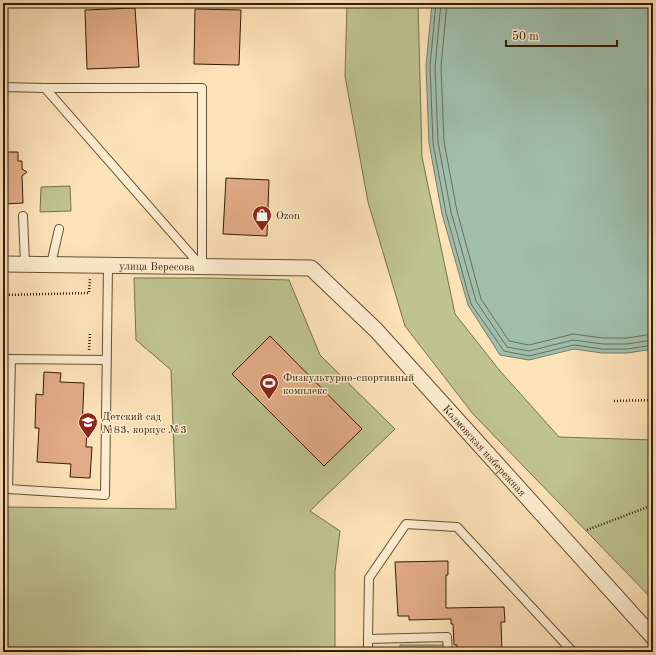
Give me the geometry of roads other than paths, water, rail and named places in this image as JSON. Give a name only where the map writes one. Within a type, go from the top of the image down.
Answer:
[{"type":"street","name":"улица Вересова","points":[[3,264],[311,268]]},
{"type":"street","name":"Колмовская набережная","points":[[311,268],[376,330],[653,637]]},
{"type":"lane","points":[[3,87],[202,88],[202,266]]},
{"type":"lane","points":[[45,88],[202,266]]},
{"type":"lane","points":[[23,216],[25,264]]},
{"type":"lane","points":[[51,264],[59,229]]},
{"type":"lane","points":[[106,360],[7,359],[8,489],[105,495],[108,265]]},
{"type":"lane","points":[[368,652],[369,578],[406,524],[457,527],[573,652]]},
{"type":"lane","points":[[368,639],[447,638],[448,652]]},
{"type":"water","points":[[432,3],[653,3],[653,349],[628,353],[602,353],[574,349],[529,360],[500,355],[468,305],[442,214],[429,143],[426,66]]},
{"type":"place","name":"Ozon","points":[[262,232]]},
{"type":"place","name":"Физкультурно-спортивный комплекс","points":[[269,400]]},
{"type":"place","name":"Детский сад №83, корпус №3","points":[[88,439]]}]
